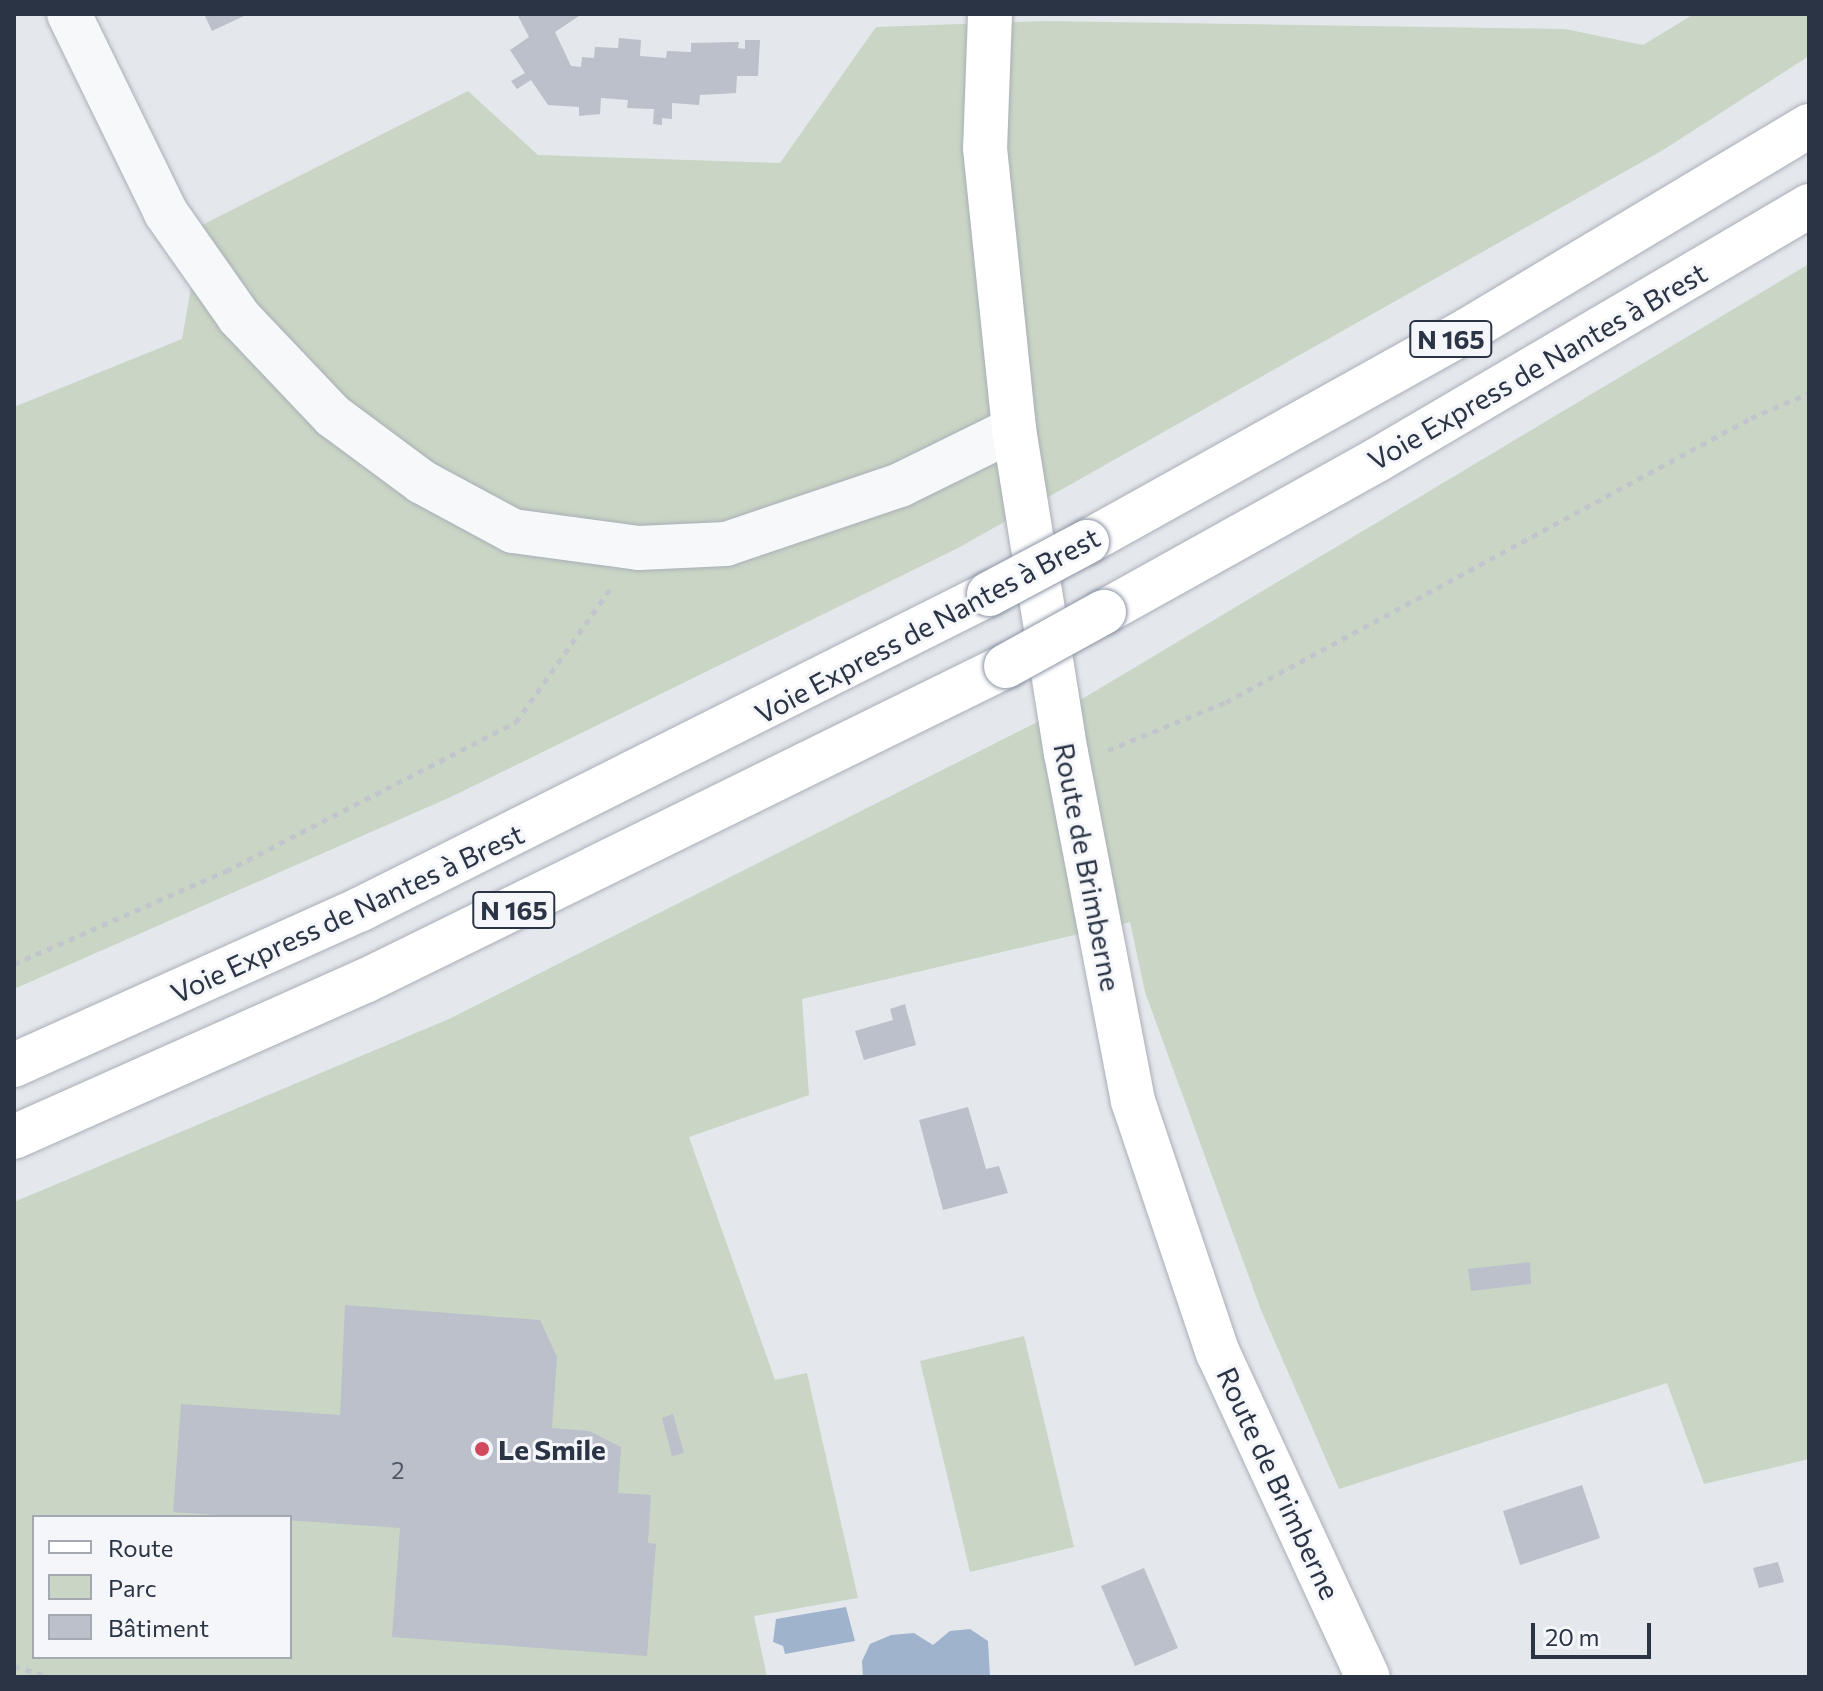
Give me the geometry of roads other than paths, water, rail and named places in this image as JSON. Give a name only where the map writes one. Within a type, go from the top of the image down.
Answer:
[{"type":"main road","name":"Route de Brimberne","points":[[990,14],[985,148],[1014,429],[1069,772],[1133,1101],[1170,1222],[1218,1353],[1368,1677]]},
{"type":"main road","name":"Voie Express de Nantes à Brest","points":[[14,1065],[374,903],[989,594],[1468,330],[1809,126]]},
{"type":"main road","name":"Voie Express de Nantes à Brest","points":[[14,1137],[365,981],[1006,666],[1377,460],[1809,206]]},
{"type":"street","points":[[69,14],[166,213],[239,317],[333,416],[422,482],[513,531],[639,548],[726,544],[900,485],[1014,429]]},
{"type":"water","points":[[846,1607],[855,1641],[785,1654],[783,1646],[773,1642],[776,1619]]},
{"type":"water","points":[[970,1629],[988,1641],[990,1677],[863,1677],[862,1661],[870,1644],[891,1635],[914,1633],[933,1645],[950,1631]]},
{"type":"place","name":"Le Smile","points":[[482,1449]]}]
